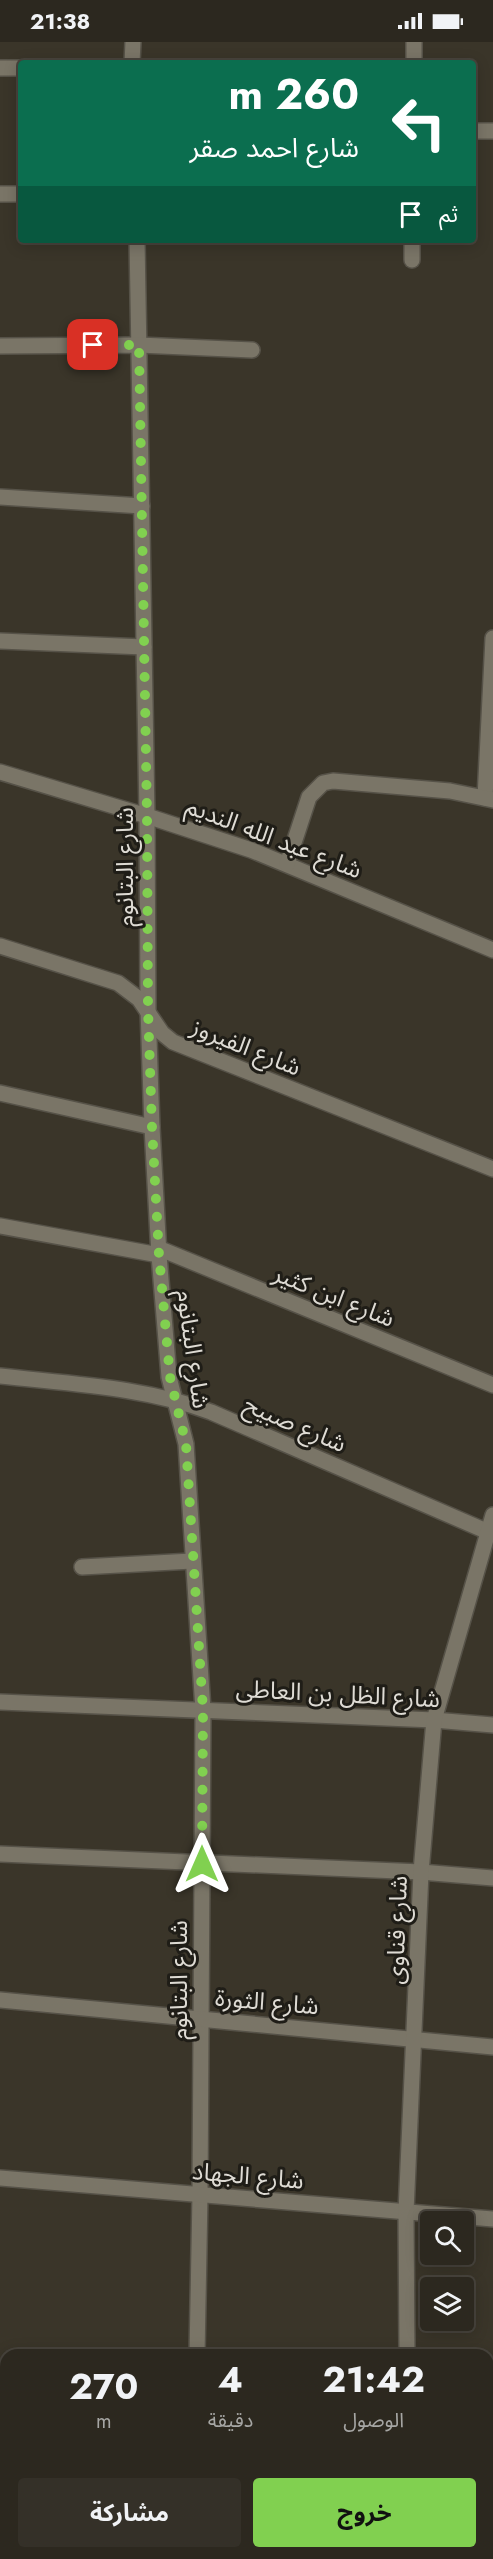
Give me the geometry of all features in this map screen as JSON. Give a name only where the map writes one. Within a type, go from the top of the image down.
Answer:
[{"type":"street","points":[[132,60],[133,42]]},
{"type":"street","points":[[414,42],[414,60]]},
{"type":"street","points":[[0,68],[18,68]]},
{"type":"street","points":[[476,131],[493,131]]},
{"type":"street","points":[[0,194],[18,194]]},
{"type":"street","name":"شارع البتانوم","points":[[137,243],[148,1009],[152,1127],[158,1252],[170,1377],[186,1444],[203,1710],[197,2349]]},
{"type":"street","points":[[412,243],[412,260]]},
{"type":"street","points":[[0,346],[139,345],[252,350]]},
{"type":"street","points":[[0,497],[142,506]]},
{"type":"street","points":[[286,864],[309,797],[323,783],[333,781],[450,791],[489,799],[493,638]]},
{"type":"street","points":[[0,641],[144,647]]},
{"type":"street","name":"شارع عبد الله النديم","points":[[0,772],[147,816],[286,864],[493,950]]},
{"type":"street","name":"شارع الفيروز","points":[[0,946],[118,983],[139,999],[148,1009],[162,1033],[173,1042],[493,1169]]},
{"type":"street","points":[[0,1093],[152,1127]]},
{"type":"street","name":"شارع ابن كثير","points":[[0,1226],[158,1252],[493,1385]]},
{"type":"street","name":"شارع صبيح","points":[[0,1376],[128,1390],[174,1399],[222,1417],[490,1533]]},
{"type":"street","name":"شارع قناوى","points":[[407,2349],[406,2212],[421,1872],[434,1720],[490,1533],[493,1515]]},
{"type":"street","points":[[82,1567],[192,1561]]},
{"type":"street","name":"شارع الظل بن العاطى","points":[[0,1702],[434,1720],[493,1725]]},
{"type":"street","points":[[0,1854],[421,1872],[493,1878]]},
{"type":"street","name":"شارع الثورة","points":[[0,2000],[493,2047]]},
{"type":"street","name":"شارع الجهاد","points":[[0,2178],[493,2219]]},
{"type":"route","points":[[93,345],[139,345],[148,1009],[152,1127],[159,1255],[170,1377],[186,1444],[203,1710],[202,1864]]}]
